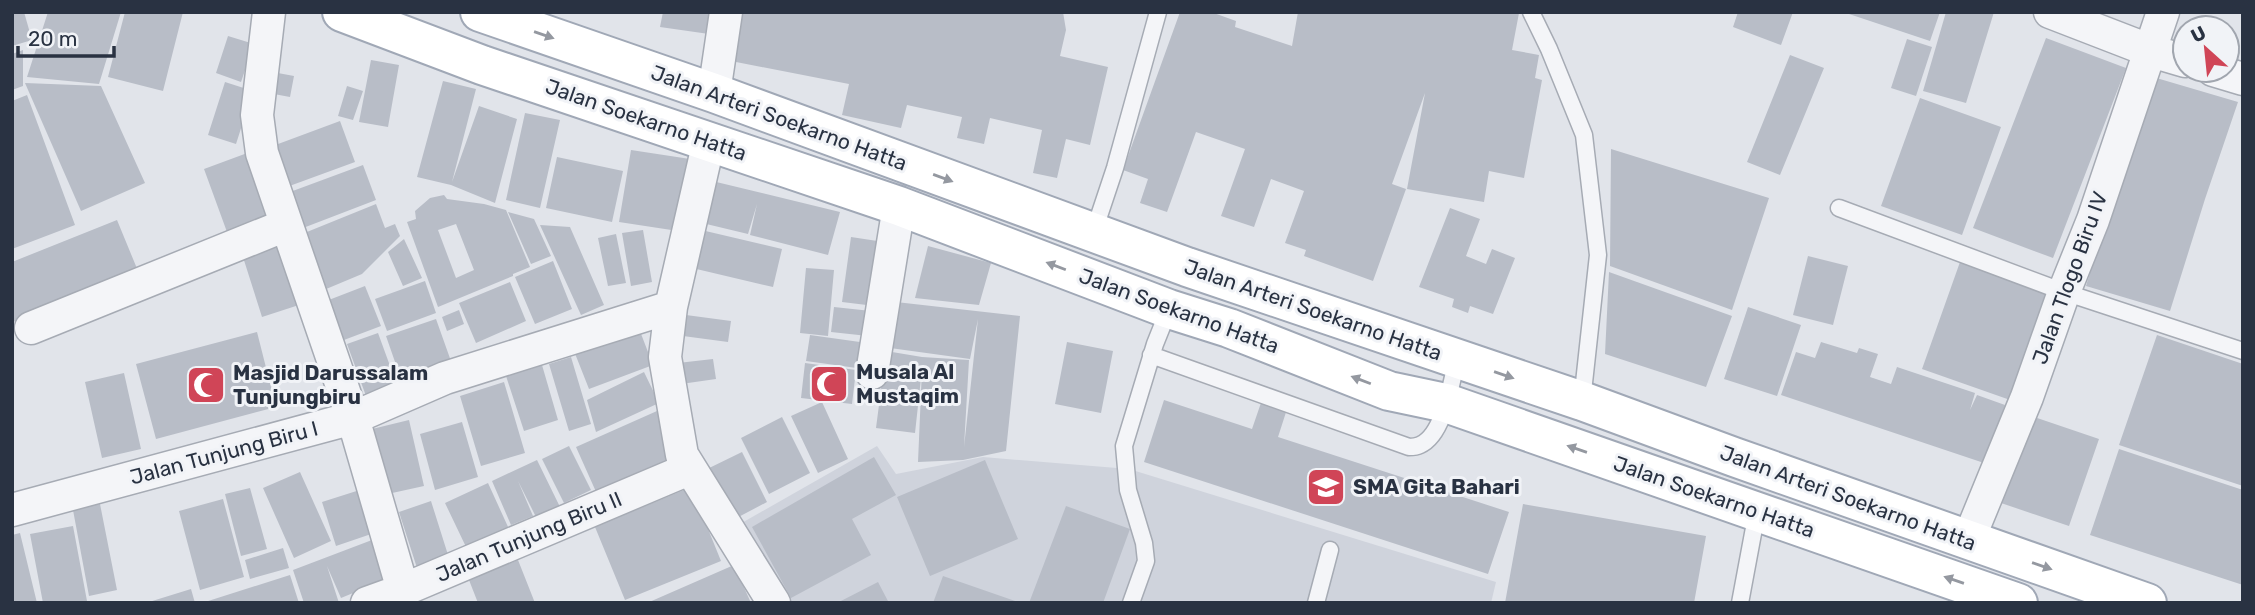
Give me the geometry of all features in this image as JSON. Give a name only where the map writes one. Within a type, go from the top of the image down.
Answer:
[{"type":"main road","name":"Jalan Soekarno Hatta","points":[[342,12],[482,65],[899,206],[1170,309],[1229,328],[1389,391],[1446,403],[2018,603]]},
{"type":"main road","name":"Jalan Arteri Soekarno Hatta","points":[[480,12],[714,93],[1187,267],[1582,401],[2147,603]]},
{"type":"main road","points":[[1170,309],[1187,267]]},
{"type":"street","points":[[269,12],[257,115],[262,153],[353,418],[403,590]]},
{"type":"street","points":[[714,93],[726,12]]},
{"type":"street","points":[[2050,12],[2171,57]]},
{"type":"street","name":"Jalan Tlogo Biru IV","points":[[1968,541],[2027,397],[2093,220],[2163,12]]},
{"type":"street","points":[[709,141],[671,307],[665,357],[682,455],[774,603]]},
{"type":"street","points":[[872,373],[899,206]]},
{"type":"street","points":[[31,328],[286,225]]},
{"type":"street","name":"Jalan Tunjung Biru I","points":[[12,510],[353,418],[445,377],[671,307]]},
{"type":"street","name":"Jalan Tunjung Biru II","points":[[367,603],[689,469]]},
{"type":"lane","points":[[1093,233],[1115,168],[1158,12]]},
{"type":"lane","points":[[1531,12],[1584,135],[1598,255],[1582,401]]},
{"type":"lane","points":[[1839,208],[2064,292],[2243,351]]},
{"type":"lane","points":[[1131,603],[1146,561],[1144,543],[1128,490],[1124,446],[1151,355],[1170,309]]},
{"type":"lane","points":[[1151,355],[1409,447],[1421,445],[1436,432],[1457,359]]},
{"type":"lane","points":[[1740,603],[1757,512]]},
{"type":"lane","points":[[1317,603],[1330,550]]},
{"type":"shaded area","points":[[877,446],[896,474],[983,457],[1129,469],[1496,582],[1491,603],[777,603],[733,528]]},
{"type":"building","points":[[12,12],[24,12],[32,40],[12,46]]},
{"type":"building","points":[[48,12],[121,12],[99,84],[27,77]]},
{"type":"building","points":[[125,12],[183,12],[163,91],[108,77]]},
{"type":"building","points":[[663,12],[712,12],[709,34],[660,27]]},
{"type":"building","points":[[737,12],[1063,12],[1066,30],[1060,56],[1108,67],[1090,145],[1066,139],[1057,178],[1033,173],[1042,130],[990,118],[984,144],[957,138],[962,117],[907,105],[901,128],[842,115],[849,84],[731,61]]},
{"type":"building","points":[[1180,12],[1211,12],[1236,21],[1235,27],[1292,46],[1298,12],[1519,13],[1512,50],[1539,55],[1535,78],[1542,80],[1524,178],[1489,171],[1484,202],[1407,189],[1425,93],[1392,184],[1406,189],[1373,281],[1304,256],[1306,250],[1285,243],[1304,191],[1271,179],[1254,227],[1221,216],[1245,149],[1196,132],[1167,212],[1140,203],[1148,179],[1123,170]]},
{"type":"building","points":[[1738,12],[1793,12],[1781,45],[1733,27]]},
{"type":"building","points":[[1843,12],[1940,12],[1930,41]]},
{"type":"building","points":[[1946,12],[1994,12],[1966,103],[1923,91]]},
{"type":"building","points":[[228,36],[254,44],[241,82],[216,73]]},
{"type":"building","points":[[2046,38],[2126,68],[2053,258],[1973,228]]},
{"type":"building","points":[[1907,39],[1932,47],[1916,96],[1891,88]]},
{"type":"building","points":[[23,50],[23,86],[12,90],[12,54]]},
{"type":"building","points":[[1790,55],[1824,68],[1780,175],[1747,162]]},
{"type":"building","points":[[371,60],[399,65],[388,127],[359,122]]},
{"type":"building","points":[[267,71],[294,76],[290,97],[263,92]]},
{"type":"building","points":[[2153,77],[2238,102],[2170,311],[2086,286],[2120,173]]},
{"type":"building","points":[[443,81],[476,89],[452,182],[479,106],[517,119],[495,203],[451,185],[417,177]]},
{"type":"building","points":[[225,82],[253,91],[236,144],[208,135]]},
{"type":"building","points":[[25,83],[101,86],[145,183],[81,211]]},
{"type":"building","points":[[347,86],[363,91],[353,120],[338,116]]},
{"type":"building","points":[[27,95],[75,225],[12,249],[12,101]]},
{"type":"building","points":[[1920,98],[2001,127],[1962,235],[1881,206]]},
{"type":"building","points":[[525,113],[560,120],[540,208],[506,200]]},
{"type":"building","points":[[340,121],[355,162],[284,188],[270,147]]},
{"type":"building","points":[[1611,149],[1769,198],[1732,310],[1610,266]]},
{"type":"building","points":[[631,150],[690,159],[678,231],[619,222]]},
{"type":"building","points":[[250,152],[273,215],[227,232],[204,169]]},
{"type":"building","points":[[557,157],[623,171],[612,222],[546,208]]},
{"type":"building","points":[[363,165],[376,200],[303,228],[290,192]]},
{"type":"building","points":[[708,180],[840,212],[828,255],[750,235],[757,204],[748,234],[698,222]]},
{"type":"building","points":[[444,195],[447,199],[506,210],[530,267],[438,307],[407,222],[416,219],[415,211],[430,198]],"holes":[[[456,224],[474,270],[456,278],[438,230]]]},
{"type":"building","points":[[376,204],[385,228],[395,224],[400,236],[362,274],[319,292],[297,236]]},
{"type":"building","points":[[1450,208],[1480,219],[1466,256],[1486,264],[1492,249],[1515,258],[1493,314],[1470,306],[1468,313],[1452,307],[1454,299],[1419,287]]},
{"type":"building","points":[[508,212],[534,219],[551,256],[531,264]]},
{"type":"building","points":[[117,220],[138,271],[13,322],[12,262]]},
{"type":"building","points":[[540,225],[570,227],[604,305],[581,315]]},
{"type":"building","points":[[697,229],[782,249],[773,287],[688,267]]},
{"type":"building","points":[[643,230],[652,282],[631,286],[622,233]]},
{"type":"building","points":[[616,234],[626,283],[608,286],[598,238]]},
{"type":"building","points":[[851,237],[884,242],[875,306],[842,302]]},
{"type":"building","points":[[404,239],[422,278],[403,286],[388,252]]},
{"type":"building","points":[[283,241],[302,304],[262,317],[242,254]]},
{"type":"building","points":[[928,246],[991,263],[979,305],[915,298]]},
{"type":"building","points":[[1808,256],[1848,266],[1833,325],[1793,315]]},
{"type":"building","points":[[553,261],[572,309],[535,324],[515,277]]},
{"type":"building","points":[[1960,262],[2051,294],[2013,401],[1922,369]]},
{"type":"building","points":[[806,268],[834,270],[828,336],[800,333]]},
{"type":"building","points":[[1609,272],[1732,316],[1706,387],[1605,354]]},
{"type":"building","points":[[425,281],[436,313],[387,331],[375,299]]},
{"type":"building","points":[[510,282],[526,321],[476,343],[459,303]]},
{"type":"building","points":[[365,286],[381,326],[336,343],[321,303]]},
{"type":"building","points":[[896,302],[1020,316],[1006,451],[963,460],[918,462],[922,369],[915,433],[876,428],[886,351],[969,360],[964,447],[978,319],[970,359],[890,348]]},
{"type":"building","points":[[834,307],[871,311],[868,336],[831,332]]},
{"type":"building","points":[[1748,307],[1801,325],[1777,396],[1724,379]]},
{"type":"building","points":[[459,310],[464,324],[447,331],[442,317]]},
{"type":"building","points":[[686,315],[731,321],[728,342],[683,336]]},
{"type":"building","points":[[436,319],[452,364],[402,382],[386,336]]},
{"type":"building","points":[[638,326],[653,365],[589,389],[574,351]]},
{"type":"building","name":"Masjid Darussalam Tunjungbiru","points":[[257,332],[276,407],[156,439],[136,364]]},
{"type":"building","points":[[378,333],[397,385],[366,396],[347,344]]},
{"type":"building","points":[[810,335],[867,343],[864,369],[806,361]]},
{"type":"building","points":[[2157,335],[2243,364],[2243,486],[2119,445]]},
{"type":"building","points":[[1067,342],[1113,351],[1101,413],[1055,404]]},
{"type":"building","points":[[1821,342],[1857,353],[1859,348],[1878,354],[1870,377],[1891,384],[1897,367],[1975,393],[1970,410],[1977,395],[2005,405],[1984,463],[1781,395],[1796,352],[1815,358]]},
{"type":"building","points":[[571,357],[591,424],[569,431],[549,364]]},
{"type":"building","points":[[713,359],[716,379],[681,384],[678,363]]},
{"type":"building","name":"Musala Al Mustaqim","points":[[805,363],[856,370],[852,404],[801,398]]},
{"type":"building","points":[[542,365],[558,420],[524,431],[506,376]]},
{"type":"building","points":[[644,372],[659,403],[596,432],[587,400]]},
{"type":"building","points":[[124,373],[141,449],[102,458],[85,382]]},
{"type":"building","points":[[504,382],[525,453],[481,466],[460,396]]},
{"type":"building","name":"SMA Gita Bahari","points":[[1263,397],[1288,406],[1278,437],[1509,512],[1488,574],[1144,462],[1164,400],[1252,429]]},
{"type":"building","points":[[822,402],[848,459],[818,473],[791,416]]},
{"type":"building","points":[[657,411],[677,459],[597,494],[576,447]]},
{"type":"building","points":[[2028,415],[2099,439],[2069,526],[1998,502]]},
{"type":"building","points":[[782,417],[810,473],[769,494],[741,438]]},
{"type":"building","points":[[409,420],[424,486],[383,495],[368,430]]},
{"type":"building","points":[[462,422],[478,477],[435,490],[420,434]]},
{"type":"building","points":[[569,446],[591,490],[564,503],[542,459]]},
{"type":"building","points":[[2119,449],[2243,490],[2243,585],[2090,535]]},
{"type":"building","points":[[742,452],[767,502],[727,523],[701,472]]},
{"type":"building","points":[[874,457],[896,495],[852,519],[871,555],[791,598],[752,527]]},
{"type":"building","points":[[537,460],[561,509],[538,521],[518,481],[533,516],[511,525],[492,481]]},
{"type":"building","points":[[985,460],[1018,539],[930,576],[897,497]]},
{"type":"building","points":[[300,472],[331,541],[294,558],[263,488]]},
{"type":"building","points":[[488,483],[509,529],[467,549],[445,503]]},
{"type":"building","points":[[691,487],[721,561],[625,600],[595,527]]},
{"type":"building","points":[[250,488],[267,549],[241,556],[225,494]]},
{"type":"building","points":[[366,488],[380,531],[336,546],[322,502]]},
{"type":"building","points":[[223,499],[244,577],[200,590],[179,511]]},
{"type":"building","points":[[431,501],[449,558],[417,568],[399,512]]},
{"type":"building","points":[[100,504],[117,590],[89,596],[73,510]]},
{"type":"building","points":[[1523,504],[1706,536],[1694,603],[1505,603]]},
{"type":"building","points":[[1066,506],[1130,529],[1103,603],[1029,603]]},
{"type":"building","points":[[73,526],[87,601],[43,603],[30,534]]},
{"type":"building","points":[[20,533],[37,603],[12,603],[12,535]]},
{"type":"building","points":[[372,540],[387,579],[341,598],[327,566],[339,603],[304,603],[293,570]]},
{"type":"building","points":[[283,548],[289,568],[250,579],[245,560]]},
{"type":"building","points":[[518,560],[535,603],[478,603],[469,580]]},
{"type":"building","points":[[734,565],[751,603],[647,603]]},
{"type":"building","points":[[290,575],[299,603],[205,603],[205,602]]},
{"type":"building","points":[[943,576],[1018,602],[1018,603],[933,603]]},
{"type":"building","points":[[878,582],[889,603],[837,603]]},
{"type":"building","points":[[191,589],[195,603],[149,603],[149,602]]},
{"type":"place","name":"Musala Al Mustaqim","points":[[829,384]]},
{"type":"place","name":"Masjid Darussalam Tunjungbiru","points":[[206,385]]},
{"type":"place","name":"SMA Gita Bahari","points":[[1326,487]]}]
